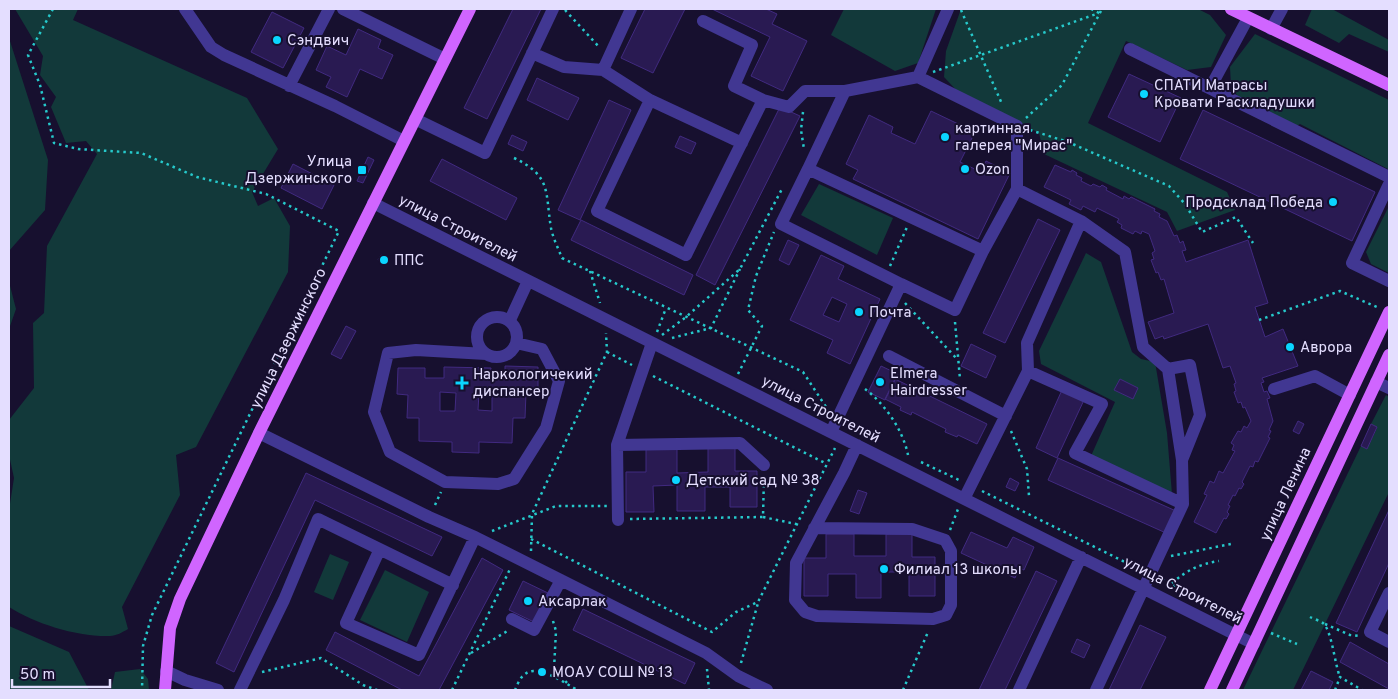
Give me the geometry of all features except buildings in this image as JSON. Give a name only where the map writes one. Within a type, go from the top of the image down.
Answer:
[{"type":"main road","name":"улица Дзержинского","points":[[166,690],[170,628],[180,599],[259,433],[470,9]]},
{"type":"main road","points":[[1231,9],[1389,85]]},
{"type":"main road","name":"улица Ленина","points":[[1210,690],[1389,312]]},
{"type":"main road","points":[[1232,690],[1389,355]]},
{"type":"street","points":[[185,9],[211,47],[404,141]]},
{"type":"street","points":[[290,86],[329,9]]},
{"type":"street","points":[[343,9],[444,59]]},
{"type":"street","points":[[415,119],[485,153],[553,9]]},
{"type":"street","points":[[606,64],[631,9]]},
{"type":"street","points":[[918,76],[948,9]]},
{"type":"street","points":[[1270,29],[1282,9]]},
{"type":"street","points":[[1210,88],[1248,18]]},
{"type":"street","points":[[703,21],[752,45],[734,86],[763,100],[789,107],[805,91],[845,91],[918,76],[1017,126],[1017,189],[983,251],[955,310],[899,288],[885,276],[782,224],[806,164],[845,91]]},
{"type":"street","points":[[1130,49],[1389,177]]},
{"type":"street","points":[[532,53],[564,67],[606,64],[650,100],[742,143]]},
{"type":"street","points":[[650,100],[597,211],[686,255],[763,100]]},
{"type":"street","points":[[806,164],[911,218],[983,251]]},
{"type":"street","points":[[1389,184],[1352,264],[1389,281]]},
{"type":"street","points":[[1017,189],[1080,222],[1125,252],[1143,348],[1168,369],[1182,460],[1183,504],[1096,690]]},
{"type":"street","name":"улица Строителей","points":[[373,203],[733,383],[836,430],[857,445],[961,504],[1081,557],[1254,644]]},
{"type":"street","points":[[961,504],[1028,371],[1026,343],[1080,222]]},
{"type":"street","points":[[510,320],[528,281]]},
{"type":"street","points":[[836,430],[855,381],[899,288]]},
{"type":"street","points":[[486,354],[477,344],[477,331],[484,320],[497,316],[510,320],[516,331],[516,343],[509,353],[498,357],[486,354],[416,350],[388,353],[374,412],[390,452],[445,482],[498,484],[514,479],[546,428],[560,381],[542,349],[516,343]]},
{"type":"street","points":[[618,520],[617,445],[652,343]]},
{"type":"street","points":[[889,356],[1006,416]]},
{"type":"street","points":[[1168,369],[1190,365],[1200,414],[1182,460]]},
{"type":"street","points":[[1028,371],[1102,404],[1075,454],[1183,504]]},
{"type":"street","points":[[1274,389],[1315,376],[1350,395]]},
{"type":"street","points":[[1376,382],[1389,388]]},
{"type":"street","points":[[259,433],[429,518],[516,557],[706,653],[738,676],[766,690]]},
{"type":"street","points":[[617,445],[740,444],[764,465]]},
{"type":"street","points":[[814,528],[912,529],[945,540],[951,551],[951,605],[946,615],[933,619],[817,616],[805,612],[796,600],[796,563],[814,528],[844,473],[857,445]]},
{"type":"street","points":[[240,690],[284,600],[318,519],[379,551],[453,585]]},
{"type":"street","points":[[379,551],[346,623],[419,656],[475,537]]},
{"type":"street","points":[[1019,690],[1081,557]]},
{"type":"street","points":[[512,619],[534,630],[561,580]]},
{"type":"street","points":[[1389,593],[1370,632],[1389,642]]},
{"type":"street","points":[[166,671],[185,680],[218,690]]},
{"type":"path","points":[[53,9],[28,55],[40,85],[54,143],[78,149],[141,153],[197,177],[266,194],[339,232],[152,614],[142,646],[142,690]]},
{"type":"path","points":[[564,9],[606,64]]},
{"type":"path","points":[[960,9],[1001,102],[1017,126],[1068,142],[1169,186],[1185,204],[1202,232],[1236,217],[1253,243]]},
{"type":"path","points":[[1091,9],[1099,13]]},
{"type":"path","points":[[1017,126],[1062,85],[1102,9]]},
{"type":"path","points":[[918,76],[982,56],[1099,13]]},
{"type":"path","points":[[803,110],[801,130],[806,164]]},
{"type":"path","points":[[799,157],[804,148]]},
{"type":"path","points":[[514,158],[530,166],[543,179],[550,201],[552,229],[562,258],[803,372],[836,430],[827,464],[758,602],[745,643],[738,676]]},
{"type":"path","points":[[652,343],[711,328],[786,183]]},
{"type":"path","points":[[885,276],[911,218]]},
{"type":"path","points":[[733,383],[762,326],[748,310],[756,276],[778,223]]},
{"type":"path","points":[[652,343],[686,317],[740,269]]},
{"type":"path","points":[[532,565],[532,514],[607,352],[604,319],[590,271]]},
{"type":"path","points":[[899,288],[957,359]]},
{"type":"path","points":[[1259,320],[1340,291],[1389,312]]},
{"type":"path","points":[[652,343],[666,308]]},
{"type":"path","points":[[955,310],[957,359],[963,394]]},
{"type":"path","points":[[607,352],[827,464]]},
{"type":"path","points":[[855,381],[875,396],[891,418],[905,442],[908,455]]},
{"type":"path","points":[[1006,416],[1027,469],[1029,496]]},
{"type":"path","points":[[899,451],[1172,583],[1198,600]]},
{"type":"path","points":[[764,465],[764,518]]},
{"type":"path","points":[[429,518],[445,482]]},
{"type":"path","points":[[945,540],[961,504]]},
{"type":"path","points":[[475,537],[556,506],[618,506]]},
{"type":"path","points":[[618,520],[764,518],[797,524]]},
{"type":"path","points":[[531,539],[712,632],[736,612],[758,602]]},
{"type":"path","points":[[1158,559],[1231,544]]},
{"type":"path","points":[[452,690],[516,557]]},
{"type":"path","points":[[1172,583],[1186,571],[1202,564],[1219,561]]},
{"type":"path","points":[[548,605],[556,631],[554,669],[569,686]]},
{"type":"path","points":[[1310,617],[1350,635],[1357,636],[1370,632]]},
{"type":"path","points":[[903,690],[933,619]]},
{"type":"path","points":[[1324,624],[1328,632],[1334,664],[1340,677],[1362,690]]},
{"type":"path","points":[[470,654],[508,630],[534,630]]},
{"type":"path","points":[[706,653],[709,690]]},
{"type":"path","points":[[248,675],[321,658],[363,685],[378,690]]},
{"type":"path","points":[[515,690],[523,676],[531,671],[540,671],[578,690]]},
{"type":"path","points":[[1335,690],[1340,677]]},
{"type":"green space","points":[[15,9],[78,9],[73,20],[247,98],[278,149],[252,192],[258,206],[274,198],[290,226],[288,272],[196,447],[176,455],[180,495],[122,607],[128,629],[112,636],[71,632],[44,624],[9,607],[9,510],[14,478],[9,455],[9,420],[34,388],[33,323],[44,313],[47,246],[97,154],[86,141],[66,143],[51,107],[56,97],[40,75],[43,56]]},
{"type":"green space","points":[[844,9],[936,9],[918,63],[895,71],[831,35]]},
{"type":"green space","points":[[961,9],[1198,9],[1210,15],[1226,35],[1211,67],[1187,70],[1126,41],[1088,123],[1227,192],[1235,210],[1177,231],[1167,212],[1044,154],[1039,133],[959,93],[944,77],[946,51]]},
{"type":"green space","points":[[1312,9],[1332,9],[1389,40],[1389,52],[1349,34],[1339,43],[1305,25]]},
{"type":"green space","points":[[1255,34],[1389,100],[1389,178],[1384,176],[1388,169],[1300,124],[1293,128],[1242,103],[1231,86],[1230,67]]},
{"type":"green space","points":[[9,38],[48,160],[45,210],[9,251]]},
{"type":"green space","points":[[819,184],[893,218],[877,255],[801,215]]},
{"type":"green space","points":[[1389,206],[1389,273],[1371,264],[1366,252]]},
{"type":"green space","points":[[1086,253],[1101,262],[1132,352],[1141,359],[1155,362],[1167,433],[1172,494],[1091,456],[1115,402],[1041,364],[1039,351]]},
{"type":"green space","points":[[9,282],[16,309],[9,329]]},
{"type":"green space","points":[[1386,395],[1389,397],[1389,492],[1293,690],[1243,690],[1361,446],[1367,449],[1377,428],[1371,424]]},
{"type":"green space","points":[[330,554],[349,562],[333,600],[314,592]]},
{"type":"green space","points":[[385,570],[429,592],[407,642],[360,620]]},
{"type":"green space","points":[[9,626],[69,652],[89,690],[9,690]]},
{"type":"green space","points":[[140,669],[148,679],[149,690],[111,690],[115,672]]},
{"type":"place","name":"Сэндвич","points":[[277,40]]},
{"type":"place","name":"СПАТИ Матрасы Кровати Раскладушки","points":[[1144,94]]},
{"type":"place","name":"картинная галерея \"Мирас\"","points":[[945,137]]},
{"type":"place","name":"Ozon","points":[[965,169]]},
{"type":"place","name":"Улица Дзержинского","points":[[362,170]]},
{"type":"place","name":"Продсклад Победа","points":[[1333,202]]},
{"type":"place","name":"ППС","points":[[384,260]]},
{"type":"place","name":"Почта","points":[[859,312]]},
{"type":"place","name":"Аврора","points":[[1290,347]]},
{"type":"place","name":"Elmera Hairdresser","points":[[880,382]]},
{"type":"place","name":"Наркологичекий диспансер","points":[[462,383]]},
{"type":"place","name":"Детский сад № 38","points":[[676,480]]},
{"type":"place","name":"Филиал 13 школы","points":[[884,569]]},
{"type":"place","name":"Аксарлак","points":[[528,601]]},
{"type":"place","name":"МОАУ СОШ № 13","points":[[542,672]]}]
